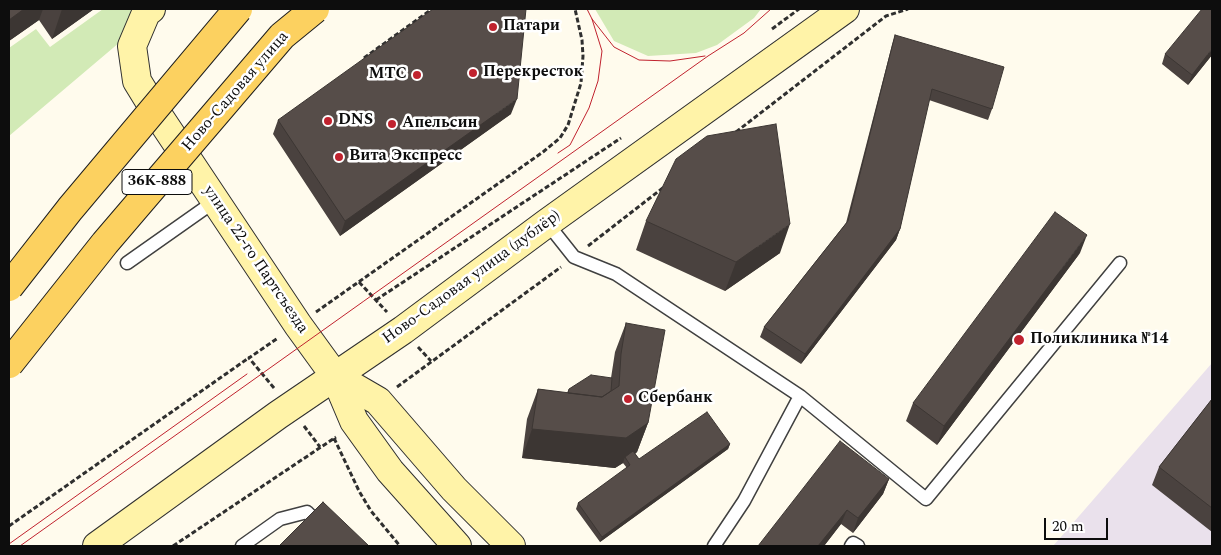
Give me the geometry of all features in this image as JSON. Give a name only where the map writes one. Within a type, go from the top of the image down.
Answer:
[{"type":"main road","name":"улица 22-го Партсъезда","points":[[151,9],[146,13],[132,46],[137,81],[298,325],[335,376],[378,401],[454,490],[511,546]]},
{"type":"main road","name":"36К-888","points":[[9,287],[70,209],[238,9]]},
{"type":"main road","name":"Ново-Садовая улица","points":[[9,364],[105,243],[282,36],[315,9]]},
{"type":"main road","name":"Ново-Садовая улица (дублёр)","points":[[97,546],[335,376],[403,330],[547,223],[845,9]]},
{"type":"main road","name":"улица 22-го Партсъезда","points":[[335,376],[344,430],[390,471],[457,546]]},
{"type":"lane","points":[[127,263],[215,201]]},
{"type":"lane","points":[[547,223],[574,257],[616,274],[800,396],[926,499],[1120,263]]},
{"type":"lane","points":[[714,546],[744,501],[800,396]]},
{"type":"lane","points":[[242,546],[280,519],[307,512],[341,546]]},
{"type":"lane","points":[[851,546],[853,543],[858,546]]},
{"type":"path","points":[[359,62],[432,9]]},
{"type":"path","points":[[9,526],[298,325],[543,152],[560,138],[568,125],[581,83],[582,40],[575,9]]},
{"type":"path","points":[[768,32],[800,9]]},
{"type":"path","points":[[730,137],[886,16],[908,9]]},
{"type":"path","points":[[376,300],[624,135]]},
{"type":"path","points":[[378,401],[574,257],[667,185]]},
{"type":"path","points":[[253,356],[249,358],[320,447]]},
{"type":"path","points":[[172,546],[344,430],[359,491],[371,511],[400,546]]},
{"type":"shaded area","points":[[1212,363],[1212,546],[1053,546]]},
{"type":"green space","points":[[103,9],[159,9],[9,136],[9,48],[36,29],[50,47]]},
{"type":"green space","points":[[595,9],[761,9],[754,18],[717,45],[696,53],[648,56],[614,41]]},
{"type":"building","points":[[9,9],[24,9],[9,20]]},
{"type":"building","name":"Апельсин","points":[[433,9],[526,9],[517,99],[345,221],[278,120]]},
{"type":"building","points":[[1202,9],[1212,9],[1212,49],[1192,75],[1165,54]]},
{"type":"building","points":[[895,35],[1004,67],[992,109],[932,89],[900,229],[805,354],[764,327],[848,221]]},
{"type":"building","points":[[776,124],[790,224],[736,262],[646,221],[676,159],[707,136]]},
{"type":"building","points":[[1055,212],[1087,235],[944,426],[913,403]]},
{"type":"building","points":[[626,323],[665,330],[648,423],[626,438],[532,429],[538,389],[602,397],[619,386],[621,354]]},
{"type":"building","points":[[591,375],[612,378],[611,391],[602,397],[568,393],[569,389]]},
{"type":"building","points":[[1212,399],[1212,508],[1159,467]]},
{"type":"building","points":[[707,412],[730,444],[602,537],[578,503],[630,465],[625,457],[633,451],[639,459]]},
{"type":"building","points":[[840,441],[889,479],[858,518],[847,510],[818,546],[758,546]]},
{"type":"building","points":[[323,502],[369,546],[279,546]]},
{"type":"tram line","points":[[587,9],[592,19],[614,47],[639,60],[670,61],[705,56]]},
{"type":"tram line","points":[[20,546],[708,56],[744,33],[771,9]]},
{"type":"tram line","points":[[558,153],[570,145],[589,108],[598,81],[602,51],[592,19]]},
{"type":"tram line","points":[[9,544],[247,374]]},
{"type":"place","name":"Патари","points":[[493,27]]},
{"type":"place","name":"Перекресток","points":[[473,73]]},
{"type":"place","name":"МТС","points":[[417,75]]},
{"type":"place","name":"DNS","points":[[328,121]]},
{"type":"place","name":"Апельсин","points":[[392,124]]},
{"type":"place","name":"Вита Экспресс","points":[[339,157]]},
{"type":"place","name":"Поликлиника №14","points":[[1019,340]]},
{"type":"place","name":"Сбербанк","points":[[628,399]]}]
